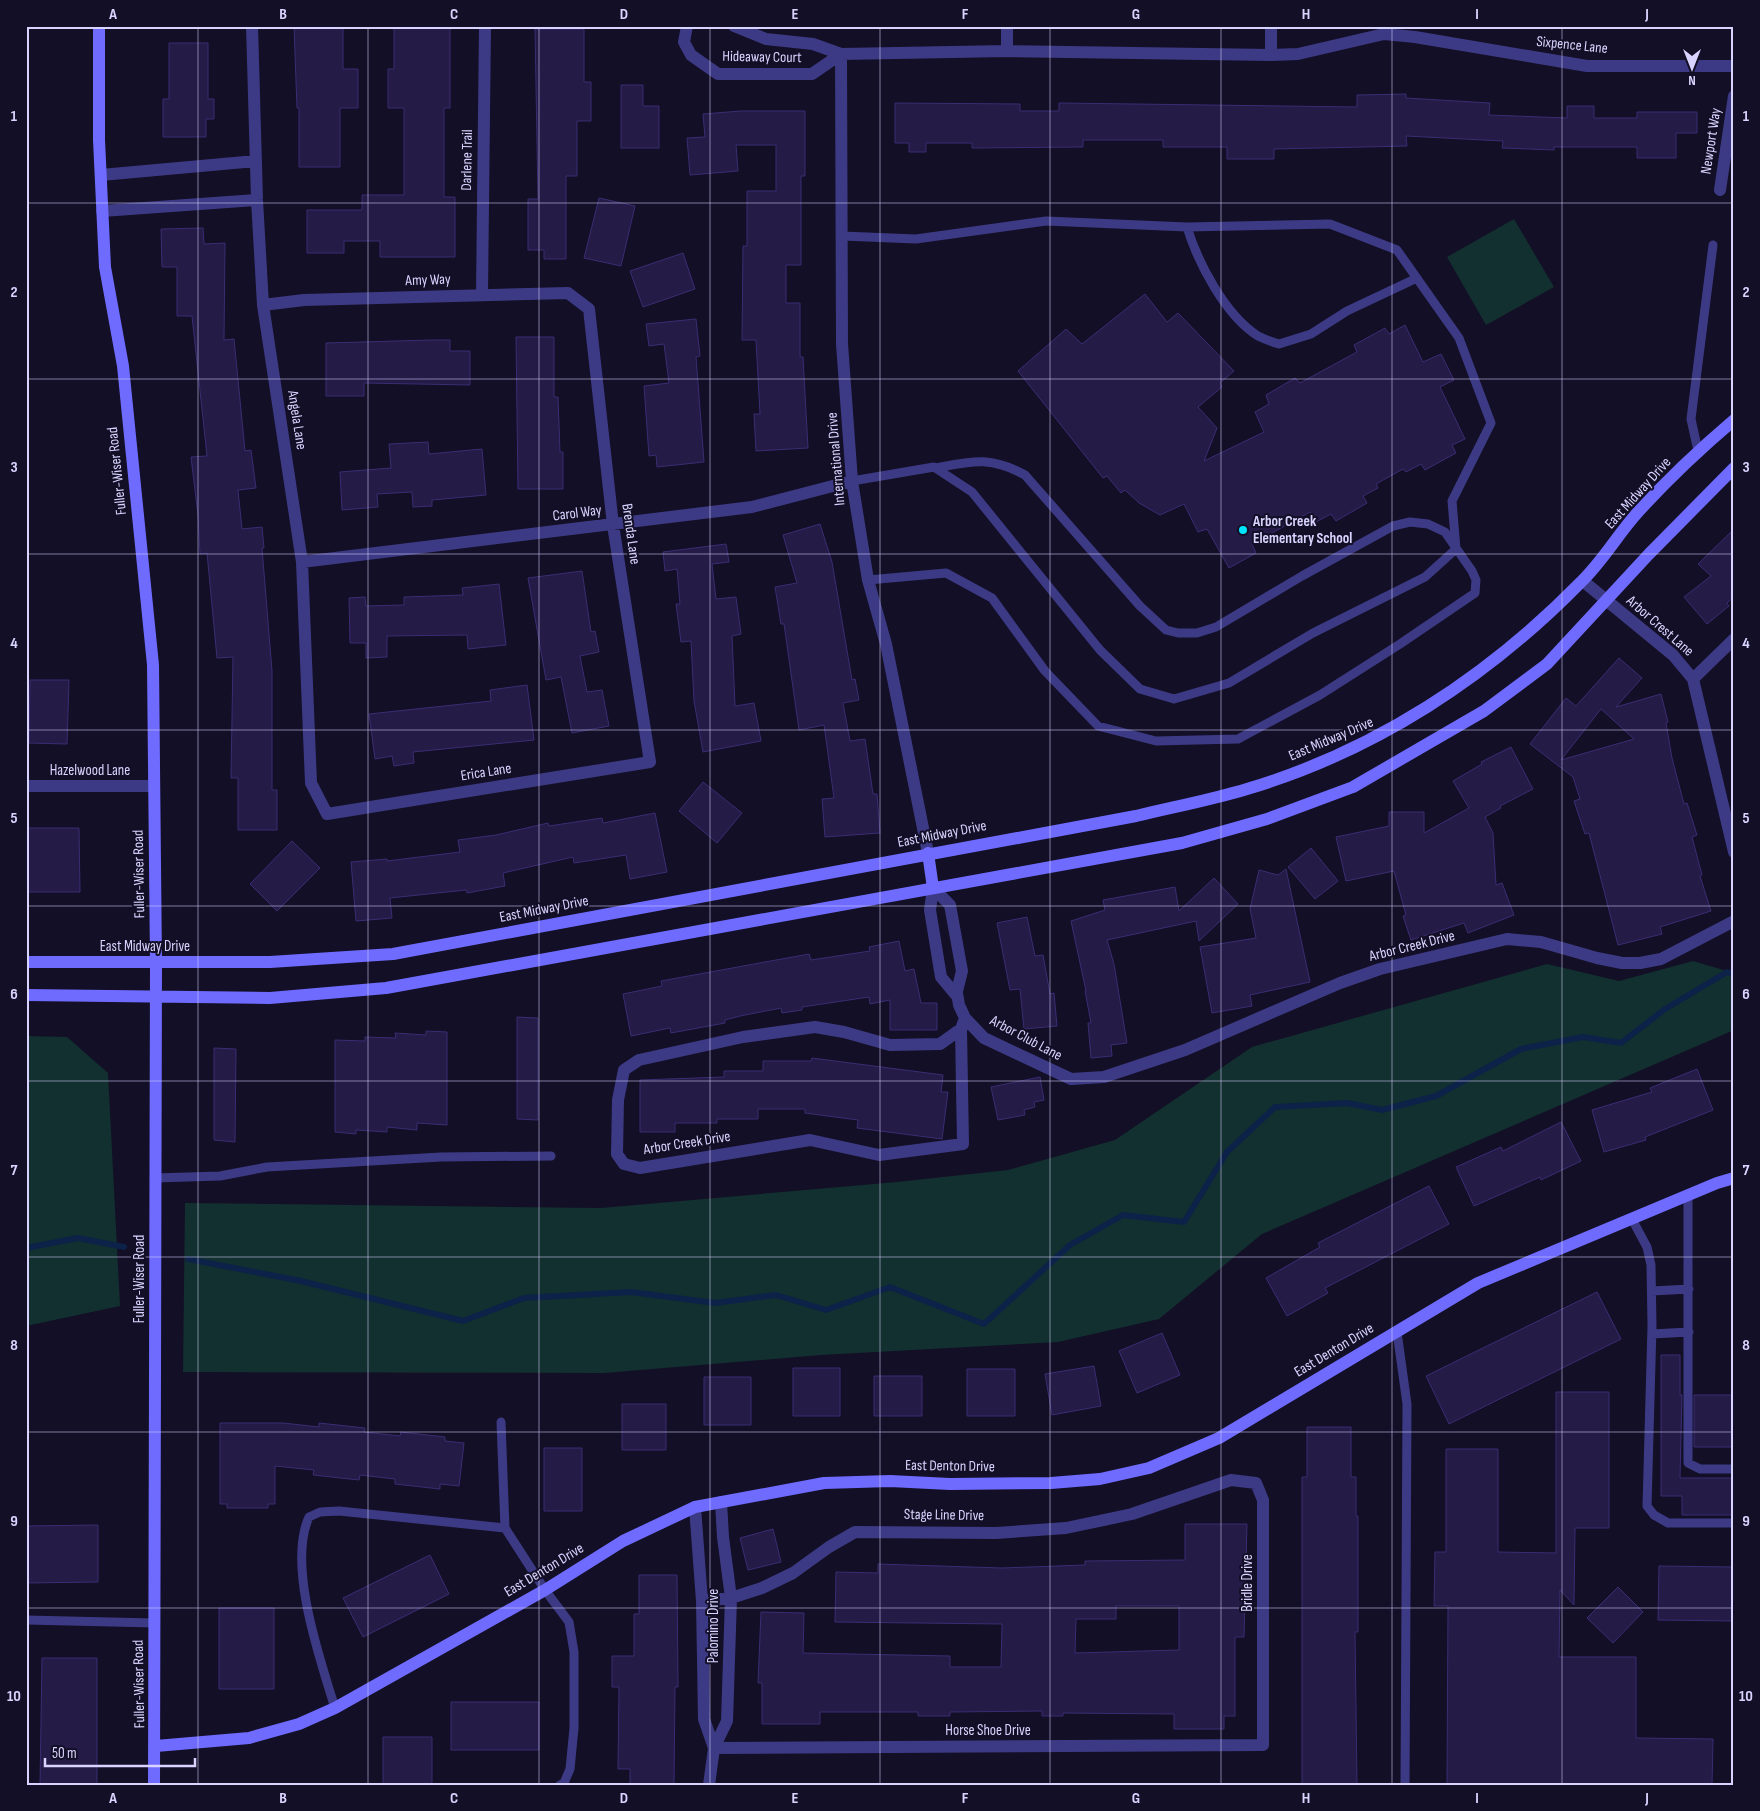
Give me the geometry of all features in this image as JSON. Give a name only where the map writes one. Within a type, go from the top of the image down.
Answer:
[{"type":"main road","name":"Fuller-Wiser Road","points":[[99,26],[101,175],[105,267],[123,366],[153,665],[156,963],[154,1623],[156,1746],[154,1785]]},
{"type":"main road","name":"East Midway Drive","points":[[26,962],[270,962],[393,954],[928,853],[1136,816],[1247,790],[1316,765],[1387,732],[1476,675],[1530,631],[1583,581],[1637,513],[1698,451],[1734,420]]},
{"type":"main road","points":[[26,995],[270,998],[386,988],[1182,843],[1267,819],[1353,786],[1484,711],[1547,664],[1607,602],[1649,554],[1734,468]]},
{"type":"main road","points":[[928,853],[932,888]]},
{"type":"main road","name":"East Denton Drive","points":[[156,1746],[248,1738],[299,1724],[335,1708],[545,1590],[623,1540],[695,1507],[824,1483],[890,1481],[950,1484],[1051,1483],[1100,1479],[1149,1468],[1219,1438],[1478,1283],[1734,1178]]},
{"type":"street","name":"Angela Lane","points":[[252,26],[257,200],[263,305],[302,562],[311,783],[327,814]]},
{"type":"street","name":"Darlene Trail","points":[[482,294],[485,26]]},
{"type":"street","name":"Hideaway Court","points":[[686,26],[684,42],[691,55],[718,74],[812,74],[841,54]]},
{"type":"street","name":"Hideaway Court","points":[[734,26],[766,39],[813,44],[841,54]]},
{"type":"street","points":[[1007,26],[1007,51]]},
{"type":"street","points":[[1271,56],[1272,26]]},
{"type":"street","name":"Sixpence Lane","points":[[841,54],[1007,51],[1271,56],[1298,54],[1384,34],[1415,37],[1587,66],[1734,66]]},
{"type":"street","name":"International Drive","points":[[841,54],[842,344],[852,481],[868,580],[886,644],[928,853]]},
{"type":"street","name":"Newport Way","points":[[1720,190],[1734,96]]},
{"type":"street","points":[[101,175],[256,161]]},
{"type":"street","points":[[102,210],[257,200]]},
{"type":"street","name":"Amy Way","points":[[263,305],[304,300],[568,293],[589,309]]},
{"type":"street","name":"Brenda Lane","points":[[589,309],[613,525],[650,762]]},
{"type":"street","name":"Carol Way","points":[[302,562],[752,507],[852,481]]},
{"type":"street","name":"Arbor Crest Lane","points":[[1583,581],[1674,655],[1693,679],[1728,802],[1734,852]]},
{"type":"street","points":[[1693,679],[1734,639]]},
{"type":"street","name":"Erica Lane","points":[[327,814],[650,762]]},
{"type":"street","name":"Hazelwood Lane","points":[[26,786],[154,786]]},
{"type":"street","name":"Arbor Club Lane","points":[[932,888],[930,910],[942,977],[956,995],[957,993]]},
{"type":"street","name":"Arbor Club Lane","points":[[932,888],[950,905],[962,970],[957,993],[963,1023],[984,1038],[1071,1079],[1104,1077]]},
{"type":"street","name":"Arbor Creek Drive","points":[[1104,1077],[1185,1050],[1340,983],[1380,969],[1507,939],[1541,942],[1596,958],[1640,963],[1661,958],[1734,921]]},
{"type":"street","name":"Arbor Creek Drive","points":[[963,1023],[963,1144],[879,1155],[810,1140],[640,1168],[624,1164],[617,1154],[618,1100],[624,1070],[639,1060],[744,1037],[815,1027],[844,1032],[890,1045],[940,1044],[963,1023]]},
{"type":"street","name":"Bridle Drive","points":[[1198,1493],[1231,1480],[1256,1483],[1263,1500],[1263,1745]]},
{"type":"street","name":"Stage Line Drive","points":[[702,1601],[731,1598],[762,1588],[793,1573],[829,1547],[855,1532],[996,1532],[1066,1528],[1132,1514],[1198,1493]]},
{"type":"street","name":"Palomino Drive","points":[[709,1785],[714,1748],[727,1720],[731,1598],[723,1537],[721,1502]]},
{"type":"street","name":"Palomino Drive","points":[[695,1507],[702,1601],[704,1719],[714,1748]]},
{"type":"street","name":"Horse Shoe Drive","points":[[714,1748],[1263,1745]]},
{"type":"lane","points":[[842,236],[916,239],[1046,221],[1187,228],[1330,224],[1397,250],[1460,338],[1491,423],[1452,501],[1456,549]]},
{"type":"lane","points":[[1187,228],[1194,251],[1212,286],[1241,320],[1258,336],[1279,344],[1311,334],[1347,311],[1417,278]]},
{"type":"lane","points":[[1698,451],[1692,419],[1712,245]]},
{"type":"lane","points":[[852,481],[978,460],[1006,465],[1026,475],[1140,606],[1166,630],[1178,633],[1197,634],[1216,628],[1302,576],[1393,526],[1410,522],[1428,524],[1445,532],[1476,580],[1475,592],[1400,644],[1328,690],[1238,739],[1156,741],[1098,726],[1045,671],[992,598],[946,572],[868,580]]},
{"type":"lane","points":[[935,468],[972,492],[1100,650],[1140,689],[1174,699],[1229,683],[1312,634],[1425,576],[1456,549]]},
{"type":"lane","points":[[155,1178],[220,1176],[267,1167],[441,1156],[550,1156]]},
{"type":"lane","points":[[1688,1196],[1688,1463],[1700,1469],[1734,1469]]},
{"type":"lane","points":[[1632,1219],[1647,1247],[1651,1265],[1652,1334],[1647,1506],[1654,1515],[1668,1523],[1734,1523]]},
{"type":"lane","points":[[1652,1291],[1689,1289]]},
{"type":"lane","points":[[1397,1332],[1407,1404],[1405,1785]]},
{"type":"lane","points":[[1652,1334],[1689,1332]]},
{"type":"lane","points":[[500,1422],[505,1528],[545,1590],[569,1622],[574,1652],[574,1728],[570,1770],[564,1783],[560,1785]]},
{"type":"lane","points":[[335,1708],[313,1634],[302,1578],[304,1528],[309,1517],[320,1512],[339,1511],[505,1528]]},
{"type":"lane","points":[[26,1620],[154,1623]]},
{"type":"green space","points":[[1514,219],[1554,287],[1486,325],[1447,257]]},
{"type":"green space","points":[[1693,961],[1727,971],[1734,969],[1734,1030],[1262,1234],[1159,1319],[1058,1342],[821,1355],[604,1373],[183,1372],[185,1203],[601,1208],[897,1182],[1008,1170],[1115,1140],[1252,1047],[1547,964],[1619,981]]},
{"type":"green space","points":[[26,1036],[67,1037],[108,1073],[120,1306],[26,1326]]},
{"type":"building","points":[[294,26],[343,26],[343,69],[358,69],[358,108],[340,108],[340,167],[299,167],[299,108],[297,108]]},
{"type":"building","points":[[394,26],[450,28],[450,108],[444,108],[444,197],[455,197],[455,257],[380,257],[380,241],[344,241],[344,253],[307,253],[307,210],[362,210],[362,195],[404,195],[404,108],[388,108],[388,69],[394,69]]},
{"type":"building","points":[[535,29],[584,29],[584,82],[591,82],[591,121],[577,121],[577,176],[566,176],[566,259],[544,259],[544,250],[528,250],[528,199],[538,199]]},
{"type":"building","points":[[169,43],[208,43],[208,99],[214,99],[214,119],[206,119],[206,137],[163,137],[163,99],[169,99]]},
{"type":"building","points":[[621,85],[643,85],[643,106],[659,106],[659,148],[621,148]]},
{"type":"building","points":[[1406,94],[1406,98],[1490,103],[1489,115],[1567,118],[1567,106],[1594,106],[1594,118],[1637,118],[1637,112],[1697,112],[1697,133],[1676,133],[1676,158],[1637,158],[1637,147],[1554,147],[1554,150],[1502,148],[1503,141],[1406,136],[1407,146],[1274,149],[1274,159],[1227,159],[1227,147],[1163,147],[1163,140],[1083,140],[1083,147],[972,148],[972,143],[926,143],[926,152],[909,152],[909,143],[895,143],[895,103],[1020,104],[1020,111],[1059,111],[1059,103],[1357,107],[1357,95]]},
{"type":"building","points":[[741,111],[805,111],[805,176],[801,176],[801,265],[786,265],[786,303],[800,303],[800,357],[803,357],[808,448],[756,451],[754,414],[760,414],[756,340],[742,340],[743,246],[747,246],[747,191],[776,191],[776,145],[736,145],[738,171],[690,175],[687,138],[705,137],[703,114]]},
{"type":"building","points":[[599,198],[635,206],[621,266],[584,258]]},
{"type":"building","points":[[203,228],[204,244],[225,243],[224,340],[234,339],[245,451],[251,450],[256,488],[238,490],[242,529],[262,527],[272,671],[272,790],[277,790],[277,830],[238,830],[238,778],[231,778],[233,657],[217,658],[207,553],[200,554],[198,515],[191,457],[207,456],[192,316],[177,316],[177,267],[162,267],[161,229]]},
{"type":"building","points":[[683,253],[695,289],[643,307],[630,271]]},
{"type":"building","points":[[1145,294],[1167,322],[1178,313],[1234,371],[1220,383],[1222,387],[1198,407],[1217,428],[1204,461],[1264,432],[1255,412],[1269,404],[1266,395],[1295,378],[1300,383],[1357,352],[1354,345],[1385,328],[1389,334],[1405,325],[1423,362],[1441,354],[1454,380],[1440,387],[1465,439],[1452,445],[1456,453],[1425,470],[1421,464],[1406,472],[1403,469],[1376,484],[1378,488],[1363,496],[1367,503],[1336,521],[1331,514],[1316,522],[1310,512],[1252,544],[1256,553],[1229,568],[1207,529],[1198,532],[1184,504],[1160,515],[1139,503],[1125,490],[1121,493],[1107,476],[1103,478],[1018,371],[1066,329],[1082,344]]},
{"type":"building","points":[[696,319],[700,356],[696,357],[704,462],[657,467],[656,455],[649,456],[644,386],[669,383],[664,344],[649,346],[646,324]]},
{"type":"building","points":[[516,337],[554,337],[554,397],[558,397],[560,452],[563,452],[563,489],[518,489]]},
{"type":"building","points":[[450,340],[450,351],[470,351],[470,385],[364,383],[364,396],[326,396],[326,343]]},
{"type":"building","points":[[428,442],[429,454],[482,449],[486,495],[432,500],[432,506],[413,507],[412,492],[377,494],[378,507],[342,510],[340,472],[391,468],[389,444]]},
{"type":"building","points":[[820,524],[832,562],[852,680],[855,679],[859,700],[843,703],[850,741],[865,739],[873,794],[877,794],[880,833],[825,837],[822,799],[834,798],[824,725],[799,730],[784,624],[781,624],[775,587],[797,583],[783,535]]},
{"type":"building","points":[[1734,529],[1734,597],[1727,603],[1729,606],[1707,624],[1684,597],[1711,576],[1698,564]]},
{"type":"building","points":[[726,544],[729,562],[712,564],[716,599],[736,597],[741,634],[732,636],[735,706],[754,703],[761,741],[703,752],[694,701],[691,641],[681,642],[676,604],[680,604],[677,569],[665,571],[663,552]]},
{"type":"building","points":[[582,571],[591,632],[595,631],[599,652],[580,656],[587,692],[602,690],[609,726],[572,733],[561,677],[546,680],[528,578]]},
{"type":"building","points":[[499,584],[506,645],[468,649],[467,635],[387,636],[387,657],[366,658],[366,643],[350,643],[349,598],[365,597],[366,606],[404,605],[404,597],[463,595],[462,588]]},
{"type":"building","points":[[1619,658],[1642,678],[1616,707],[1661,694],[1668,722],[1666,723],[1672,758],[1684,804],[1687,803],[1697,835],[1692,837],[1702,875],[1700,876],[1711,911],[1660,927],[1662,934],[1618,945],[1589,833],[1585,834],[1574,801],[1580,799],[1573,777],[1530,744],[1566,698],[1576,706]],"holes":[[[1601,709],[1634,739],[1561,760]]]},
{"type":"building","points":[[30,680],[69,680],[67,744],[29,743]]},
{"type":"building","points":[[527,685],[534,740],[413,752],[414,763],[394,766],[392,756],[375,759],[369,714],[491,701],[490,690]]},
{"type":"building","points":[[1511,747],[1533,789],[1500,806],[1501,808],[1485,817],[1493,833],[1496,885],[1502,883],[1514,915],[1468,933],[1464,923],[1411,940],[1403,916],[1406,915],[1394,871],[1346,881],[1336,837],[1389,826],[1389,812],[1424,812],[1424,833],[1469,808],[1453,781],[1482,764],[1481,762]]},
{"type":"building","points":[[703,782],[742,813],[717,843],[679,811]]},
{"type":"building","points":[[655,813],[667,872],[630,879],[626,855],[574,863],[573,857],[503,873],[505,886],[467,893],[466,890],[390,898],[392,918],[356,921],[351,862],[387,859],[387,861],[460,852],[458,840],[496,835],[548,823],[549,826],[602,818],[603,823]]},
{"type":"building","points":[[26,828],[79,828],[80,892],[26,892]]},
{"type":"building","points":[[292,841],[320,868],[277,911],[250,884]]},
{"type":"building","points":[[1311,848],[1338,881],[1315,899],[1288,867]]},
{"type":"building","points":[[1286,869],[1310,982],[1250,995],[1252,1006],[1212,1013],[1200,947],[1256,938],[1250,909],[1259,870],[1278,875]]},
{"type":"building","points":[[1214,878],[1238,904],[1199,941],[1196,921],[1107,940],[1114,964],[1127,1043],[1111,1045],[1112,1056],[1091,1058],[1088,1023],[1091,1023],[1071,921],[1105,910],[1103,900],[1175,887],[1179,911]]},
{"type":"building","points":[[1027,917],[1035,956],[1043,955],[1050,994],[1054,993],[1057,1026],[1024,1029],[1020,989],[1010,990],[997,923]]},
{"type":"building","points":[[899,941],[905,971],[914,969],[921,1003],[937,1003],[937,1030],[890,1030],[890,1000],[870,1004],[869,997],[802,1007],[802,1010],[782,1013],[781,1008],[725,1020],[725,1023],[671,1033],[670,1028],[631,1036],[623,994],[662,986],[661,981],[809,954],[811,960],[870,951],[869,947]]},
{"type":"building","points":[[517,1017],[538,1018],[538,1120],[517,1119]]},
{"type":"building","points":[[426,1031],[447,1032],[447,1125],[417,1123],[417,1130],[387,1127],[387,1132],[356,1130],[356,1134],[335,1132],[335,1040],[365,1041],[365,1037],[396,1038],[395,1033],[426,1035]]},
{"type":"building","points":[[214,1048],[236,1049],[235,1142],[214,1140]]},
{"type":"building","points":[[812,1058],[943,1075],[941,1092],[948,1092],[942,1139],[857,1128],[858,1120],[805,1113],[805,1109],[758,1109],[758,1119],[717,1119],[717,1123],[675,1123],[675,1132],[640,1132],[640,1080],[724,1077],[724,1071],[763,1071],[763,1061],[811,1061]]},
{"type":"building","points":[[1697,1069],[1713,1110],[1645,1137],[1646,1140],[1604,1152],[1592,1110],[1652,1092],[1650,1088]]},
{"type":"building","points":[[1040,1077],[1044,1100],[1034,1102],[1035,1107],[1024,1110],[1025,1115],[998,1120],[991,1087]]},
{"type":"building","points":[[1561,1122],[1581,1161],[1541,1180],[1540,1177],[1474,1206],[1456,1167],[1501,1147],[1503,1151]]},
{"type":"building","points":[[1429,1186],[1449,1224],[1325,1288],[1328,1293],[1287,1316],[1266,1278],[1320,1247],[1318,1243]]},
{"type":"building","points":[[1597,1292],[1621,1339],[1449,1424],[1426,1376]]},
{"type":"building","points":[[1162,1333],[1180,1375],[1137,1393],[1119,1351]]},
{"type":"building","points":[[1661,1355],[1680,1355],[1680,1395],[1682,1395],[1680,1478],[1734,1478],[1734,1515],[1682,1515],[1682,1496],[1661,1496]]},
{"type":"building","points":[[1094,1366],[1101,1406],[1052,1415],[1045,1374]]},
{"type":"building","points":[[793,1368],[840,1368],[840,1416],[793,1416]]},
{"type":"building","points":[[967,1369],[1015,1369],[1015,1416],[967,1416]]},
{"type":"building","points":[[874,1376],[922,1376],[922,1416],[874,1416]]},
{"type":"building","points":[[704,1377],[751,1377],[751,1425],[704,1425]]},
{"type":"building","points":[[1556,1392],[1609,1392],[1609,1528],[1575,1528],[1574,1605],[1560,1590],[1559,1657],[1636,1657],[1636,1738],[1713,1739],[1712,1785],[1447,1785],[1448,1606],[1434,1606],[1435,1552],[1446,1552],[1446,1449],[1498,1449],[1498,1552],[1556,1553]]},
{"type":"building","points":[[1694,1395],[1734,1395],[1734,1447],[1694,1447]]},
{"type":"building","points":[[622,1404],[666,1404],[666,1450],[622,1450]]},
{"type":"building","points":[[220,1423],[283,1423],[319,1427],[319,1423],[365,1428],[364,1432],[400,1436],[401,1432],[445,1437],[445,1441],[464,1443],[459,1486],[440,1484],[440,1489],[395,1484],[395,1479],[360,1475],[359,1480],[313,1475],[314,1470],[275,1466],[275,1504],[268,1504],[268,1508],[227,1508],[227,1504],[220,1504]]},
{"type":"building","points":[[1307,1427],[1351,1427],[1351,1477],[1356,1477],[1356,1516],[1358,1516],[1358,1632],[1355,1632],[1357,1785],[1302,1785],[1302,1477],[1307,1477]]},
{"type":"building","points":[[544,1448],[582,1448],[582,1511],[544,1511]]},
{"type":"building","points":[[1185,1524],[1247,1524],[1244,1637],[1235,1637],[1235,1716],[1224,1716],[1224,1729],[1174,1729],[1174,1714],[1063,1713],[1063,1716],[1042,1716],[1042,1711],[950,1712],[950,1716],[918,1716],[918,1712],[820,1712],[820,1724],[762,1724],[762,1683],[758,1683],[761,1612],[804,1613],[803,1653],[950,1656],[950,1667],[1001,1667],[1002,1624],[835,1622],[836,1572],[878,1573],[878,1564],[1002,1568],[1085,1565],[1085,1561],[1185,1560]],"holes":[[[1116,1606],[1179,1606],[1179,1650],[1075,1653],[1076,1619],[1116,1619]]]},
{"type":"building","points":[[98,1525],[98,1582],[26,1583],[26,1526]]},
{"type":"building","points":[[773,1529],[781,1562],[748,1570],[740,1538]]},
{"type":"building","points":[[430,1555],[449,1594],[363,1637],[343,1598]]},
{"type":"building","points":[[1659,1566],[1734,1567],[1734,1621],[1658,1620]]},
{"type":"building","points":[[639,1575],[677,1575],[678,1687],[675,1687],[674,1785],[630,1785],[630,1769],[618,1769],[619,1687],[612,1687],[612,1656],[634,1656],[634,1614],[639,1614]]},
{"type":"building","points":[[1618,1587],[1643,1612],[1613,1643],[1587,1618]]},
{"type":"building","points":[[219,1608],[274,1608],[274,1689],[219,1689]]},
{"type":"building","points":[[42,1658],[97,1658],[97,1785],[40,1785]]},
{"type":"building","points":[[451,1702],[539,1702],[539,1750],[451,1750]]},
{"type":"building","points":[[383,1737],[432,1737],[432,1785],[383,1785]]},
{"type":"waterway","points":[[188,1259],[301,1281],[463,1321],[524,1298],[631,1292],[715,1303],[776,1295],[826,1310],[890,1287],[984,1324],[1070,1245],[1123,1215],[1184,1222],[1227,1152],[1275,1107],[1347,1103],[1382,1110],[1436,1096],[1521,1049],[1583,1037],[1621,1043],[1665,1009],[1727,972],[1734,974]]},
{"type":"waterway","points":[[26,1248],[78,1238],[124,1247]]},
{"type":"place","name":"Arbor Creek Elementary School","points":[[1243,530]]}]
